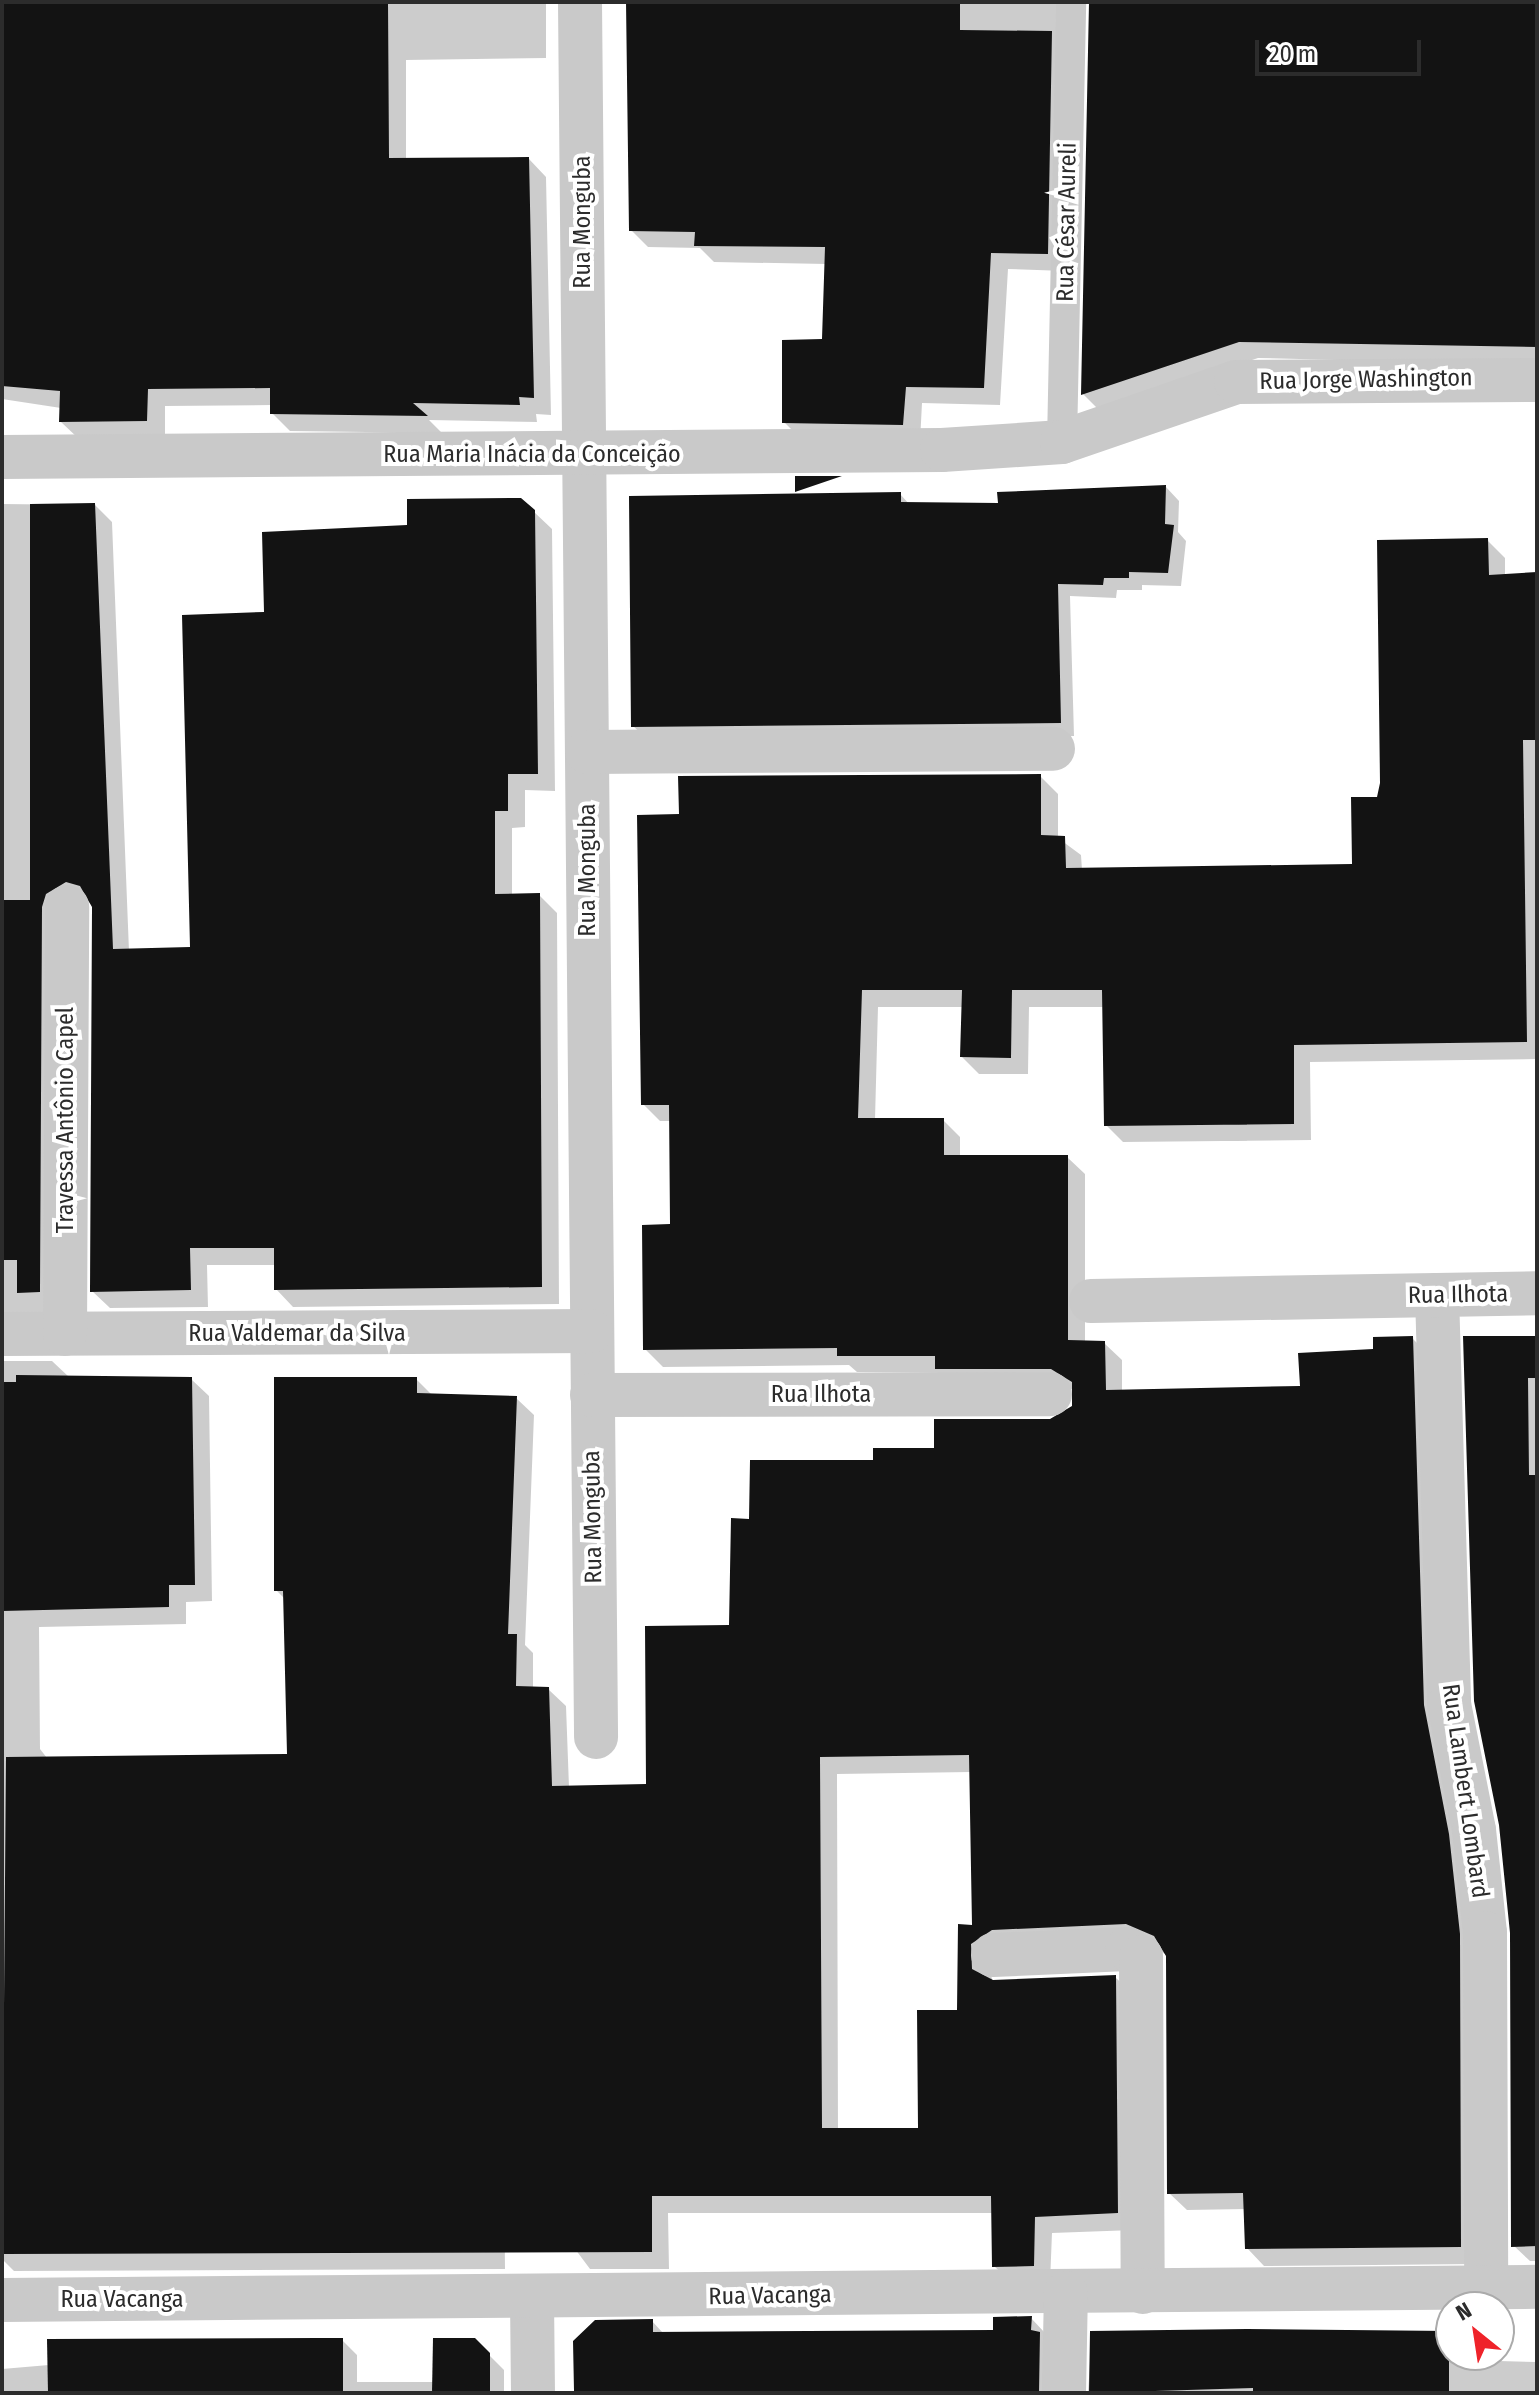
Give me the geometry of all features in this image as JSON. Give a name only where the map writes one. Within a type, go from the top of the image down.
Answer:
[{"type":"street","name":"Rua Monguba","points":[[580,2],[596,1737]]},
{"type":"street","name":"Rua Jorge Washington","points":[[1062,442],[1236,382],[1293,377],[1537,380]]},
{"type":"street","name":"Rua Maria Inácia da Conceição","points":[[2,457],[927,451],[1062,442]]},
{"type":"street","points":[[587,752],[1053,749]]},
{"type":"street","name":"Travessa Antônio Capel","points":[[65,1334],[67,907]]},
{"type":"street","name":"Rua Ilhota","points":[[1091,1301],[1537,1293]]},
{"type":"street","name":"Rua Lambert Lombard","points":[[1437,1295],[1449,1704],[1474,1830],[1485,1933],[1486,2288]]},
{"type":"street","name":"Rua Valdemar da Silva","points":[[2,1334],[591,1331]]},
{"type":"street","name":"Rua Ilhota","points":[[592,1395],[1050,1394]]},
{"type":"street","points":[[993,1955],[1127,1949],[1141,1957],[1143,2292]]},
{"type":"street","name":"Rua Vacanga","points":[[2,2300],[532,2298],[1537,2287]]},
{"type":"street","points":[[1064,2393],[1066,2293]]},
{"type":"street","points":[[532,2298],[533,2393]]},
{"type":"lane","name":"Rua César Aureli","points":[[1062,442],[1071,2]]},
{"type":"building","points":[[2,2],[388,2],[389,158],[529,157],[534,398],[519,397],[520,405],[413,403],[428,416],[270,414],[270,388],[148,389],[147,421],[59,422],[60,391],[2,386]]},
{"type":"building","points":[[626,2],[960,2],[960,30],[1052,31],[1048,254],[991,253],[984,388],[906,387],[903,425],[782,423],[782,340],[822,339],[825,247],[694,246],[695,232],[629,231]]},
{"type":"building","points":[[1089,2],[1537,2],[1537,347],[1239,342],[1081,395]]},
{"type":"building","points":[[795,476],[842,476],[795,492]]},
{"type":"building","points":[[1166,485],[1165,524],[1174,525],[1168,573],[1129,572],[1129,578],[1104,578],[1103,585],[1058,584],[1061,723],[631,727],[629,496],[901,492],[901,502],[998,503],[997,492]]},
{"type":"building","points":[[521,498],[535,510],[538,774],[508,774],[508,811],[495,811],[495,894],[540,893],[542,1287],[274,1290],[274,1248],[190,1248],[191,1290],[90,1292],[92,907],[80,886],[66,882],[46,894],[42,907],[40,1292],[17,1293],[17,1260],[2,1260],[2,900],[30,900],[30,504],[95,503],[113,949],[190,947],[182,615],[264,612],[262,532],[407,525],[407,499]]},
{"type":"building","points":[[1488,538],[1489,575],[1537,572],[1537,740],[1523,740],[1527,1042],[1294,1045],[1294,1124],[1104,1126],[1102,990],[1012,990],[1011,1058],[960,1057],[962,990],[862,990],[858,1118],[944,1118],[944,1155],[1068,1155],[1068,1340],[1105,1341],[1106,1390],[1300,1386],[1298,1353],[1373,1349],[1373,1337],[1413,1336],[1424,1705],[1449,1834],[1460,1934],[1461,2247],[1245,2249],[1243,2193],[1167,2194],[1166,1956],[1154,1936],[1126,1924],[992,1930],[971,1944],[972,1969],[993,1980],[1116,1975],[1118,2213],[1035,2217],[1034,2266],[992,2267],[991,2196],[652,2196],[652,2252],[2,2254],[6,1757],[287,1754],[283,1591],[274,1591],[274,1377],[417,1377],[417,1393],[517,1396],[508,1634],[517,1634],[516,1686],[549,1687],[552,1786],[646,1784],[645,1626],[729,1625],[731,1518],[749,1519],[750,1460],[873,1460],[873,1448],[934,1448],[934,1419],[1050,1419],[1072,1406],[1072,1382],[1051,1369],[935,1369],[935,1356],[837,1356],[837,1348],[643,1350],[642,1225],[670,1224],[669,1105],[641,1105],[637,815],[679,814],[678,776],[1041,774],[1041,835],[1065,836],[1066,868],[1352,864],[1351,797],[1377,797],[1380,783],[1377,540]],"holes":[[[969,1755],[972,1925],[958,1924],[957,2010],[917,2010],[918,2128],[822,2128],[820,1757]]]},
{"type":"building","points":[[1463,1336],[1537,1336],[1537,1378],[1528,1378],[1529,1475],[1537,1475],[1537,2246],[1511,2247],[1510,1933],[1499,1825],[1474,1701]]},
{"type":"building","points":[[16,1375],[192,1377],[195,1585],[169,1585],[169,1607],[2,1611],[2,1382],[16,1382]]},
{"type":"building","points":[[1032,2316],[1031,2330],[1040,2332],[1039,2393],[574,2391],[573,2341],[595,2320],[653,2319],[653,2332],[993,2330],[993,2317]]},
{"type":"building","points":[[1090,2331],[1435,2331],[1435,2371],[1449,2371],[1449,2393],[1253,2393],[1253,2388],[1089,2393]]},
{"type":"building","points":[[343,2338],[343,2393],[48,2393],[47,2339]]},
{"type":"building","points":[[433,2338],[475,2338],[490,2353],[490,2393],[432,2393]]}]
